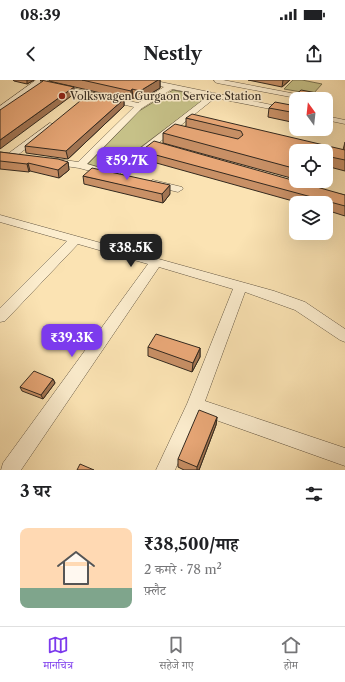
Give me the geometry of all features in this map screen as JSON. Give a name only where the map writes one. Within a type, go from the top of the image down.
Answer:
[{"type":"street","points":[[141,80],[289,111]]},
{"type":"street","points":[[0,109],[6,98],[30,89],[41,81],[87,97],[139,106]]},
{"type":"street","points":[[113,174],[186,117],[206,93],[216,86],[217,81],[289,95]]},
{"type":"street","points":[[80,165],[139,106],[171,86]]},
{"type":"street","points":[[186,117],[201,120]]},
{"type":"street","points":[[333,119],[345,122]]},
{"type":"street","points":[[12,155],[54,122]]},
{"type":"street","points":[[171,128],[181,131]]},
{"type":"street","points":[[150,144],[165,148]]},
{"type":"street","points":[[0,154],[27,157]]},
{"type":"street","points":[[42,160],[80,165],[128,177]]},
{"type":"street","points":[[142,181],[178,189]]},
{"type":"street","points":[[1,220],[269,294],[300,306],[345,336]]},
{"type":"street","points":[[0,317],[76,240]]},
{"type":"street","points":[[10,470],[156,262]]},
{"type":"street","points":[[165,470],[195,405],[241,286]]},
{"type":"street","points":[[195,405],[345,457]]},
{"type":"shaded area","points":[[293,80],[302,80],[322,84],[315,92],[301,92],[284,89]]},
{"type":"shaded area","points":[[173,90],[208,97],[110,170],[88,164],[139,111]]},
{"type":"building","points":[[41,80],[74,87],[0,140],[0,110],[43,81],[40,81]]},
{"type":"building","points":[[82,80],[158,80],[140,91],[132,89],[131,91]]},
{"type":"building","points":[[301,90],[312,92],[299,92]]},
{"type":"building","points":[[91,92],[124,99],[66,151],[25,146]]},
{"type":"building","points":[[275,102],[289,105],[289,112],[269,108]]},
{"type":"building","points":[[192,114],[320,144],[289,144],[289,167],[163,133],[175,124],[238,139],[243,135],[241,131],[186,118]]},
{"type":"building","points":[[154,141],[289,179],[289,188],[320,188],[345,195],[345,206],[333,203],[333,196],[308,196],[141,151]]},
{"type":"building","points":[[333,147],[345,150],[345,160],[333,157]]},
{"type":"building","points":[[0,152],[58,159],[68,162],[58,170],[28,163],[0,161]]},
{"type":"building","points":[[92,168],[170,185],[162,194],[83,176]]},
{"type":"building","points":[[156,334],[200,348],[193,363],[148,347]]},
{"type":"building","points":[[34,371],[53,379],[41,395],[20,387]]},
{"type":"building","points":[[199,410],[217,417],[197,467],[178,459]]},
{"type":"building","points":[[80,464],[94,470],[77,470]]},
{"type":"place","name":"Volkswagen Gurgaon Service Station","points":[[62,96]]}]
